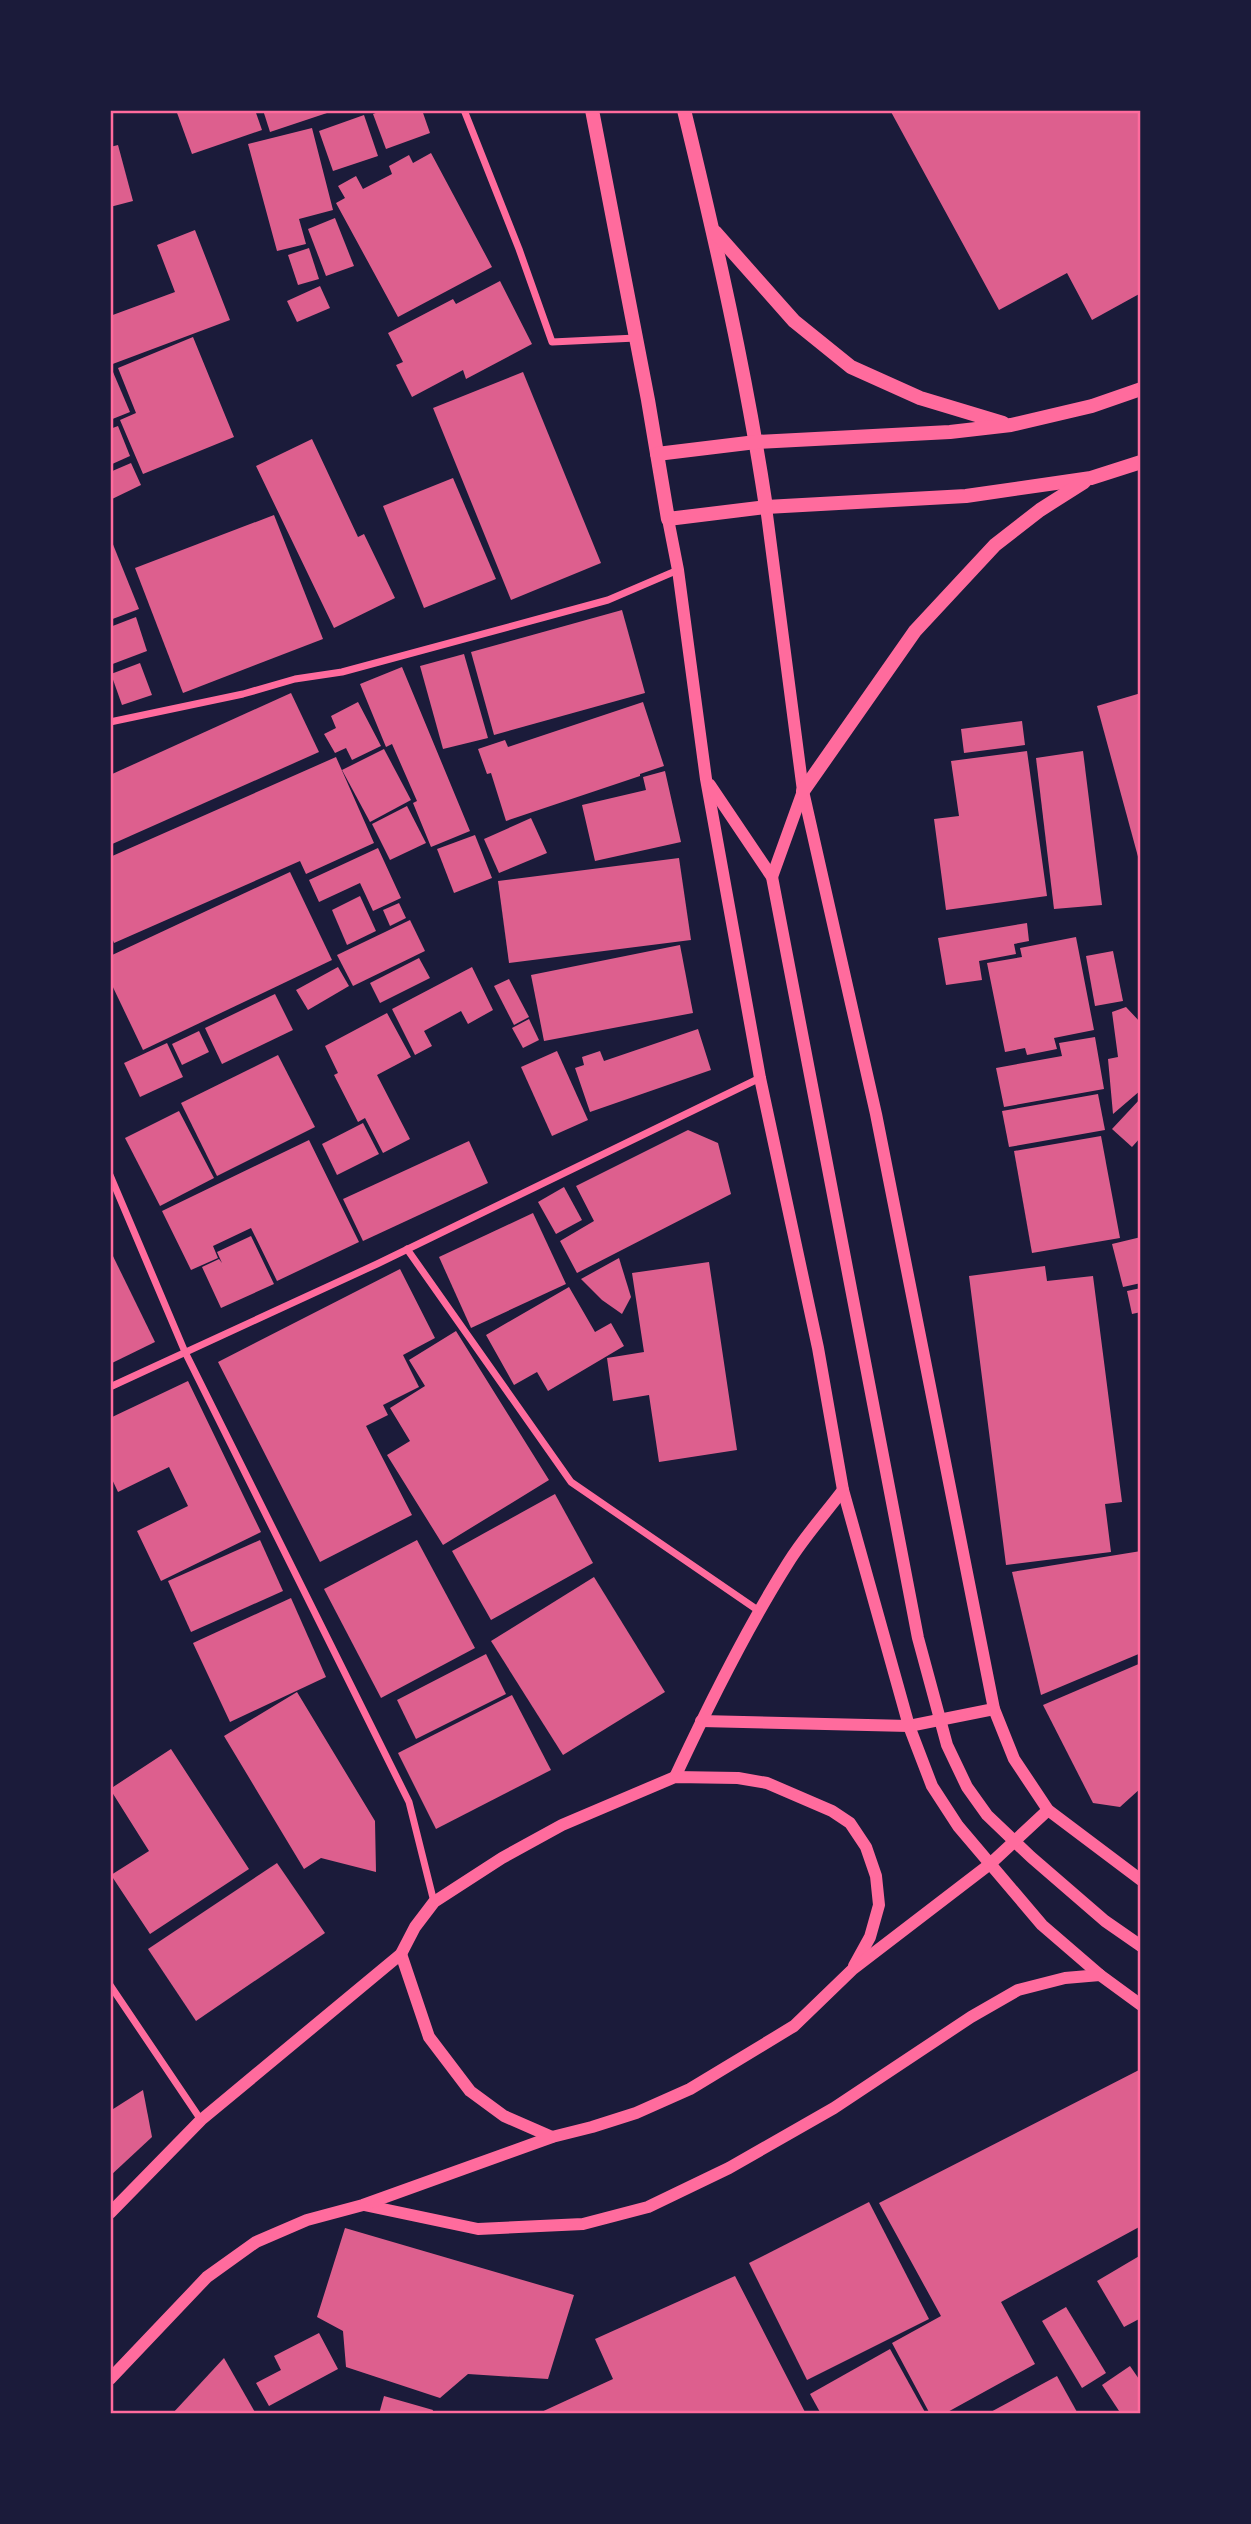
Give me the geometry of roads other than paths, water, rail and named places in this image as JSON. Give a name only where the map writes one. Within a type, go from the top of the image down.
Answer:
[{"type":"main road","points":[[592,110],[668,519],[766,507],[966,496],[1091,478],[1141,462]]},
{"type":"main road","points":[[684,110],[713,230],[757,442],[766,507]]},
{"type":"main road","points":[[713,230],[794,321],[851,367],[920,398],[1011,425]]},
{"type":"main road","points":[[657,454],[757,442],[950,432],[1011,425],[1093,407],[1141,389]]},
{"type":"main road","points":[[803,791],[915,631],[995,545],[1040,510],[1091,478]]},
{"type":"street","points":[[464,110],[519,249],[552,342],[636,338]]},
{"type":"street","points":[[766,507],[803,791],[878,1128],[994,1709],[1014,1759],[1048,1810],[1141,1880]]},
{"type":"street","points":[[668,519],[678,570],[706,779],[760,1079],[818,1348],[843,1490],[909,1726],[932,1786],[958,1826],[1042,1925],[1100,1975],[1141,2004]]},
{"type":"street","points":[[110,722],[243,694],[295,679],[342,672],[608,600],[678,570]]},
{"type":"street","points":[[706,779],[772,877],[912,1612],[947,1745],[967,1787],[987,1815],[1086,1905],[1141,1946]]},
{"type":"street","points":[[772,877],[803,791]]},
{"type":"street","points":[[110,1387],[407,1250],[760,1079]]},
{"type":"street","points":[[110,1175],[185,1352],[409,1802],[434,1902]]},
{"type":"street","points":[[407,1250],[571,1482],[760,1611]]},
{"type":"street","points":[[675,1777],[701,1721],[789,1560],[843,1490]]},
{"type":"street","points":[[701,1721],[909,1726],[994,1709]]},
{"type":"street","points":[[110,2213],[201,2120],[401,1954],[415,1927],[434,1902],[502,1858],[562,1825],[675,1777],[738,1778],[767,1783],[801,1796],[850,1824],[866,1847],[876,1876],[879,1905],[870,1937],[853,1969]]},
{"type":"street","points":[[110,2379],[207,2277],[256,2242],[307,2220],[363,2205],[552,2137],[636,2112],[690,2089],[794,2026],[853,1969],[990,1864],[1048,1810]]},
{"type":"street","points":[[401,1954],[429,2037],[470,2091],[504,2116],[552,2137]]},
{"type":"street","points":[[363,2205],[478,2229],[583,2224],[648,2207],[729,2168],[834,2108],[971,2017],[1018,1990],[1065,1978],[1100,1975]]},
{"type":"street","points":[[110,1984],[201,2120]]}]
